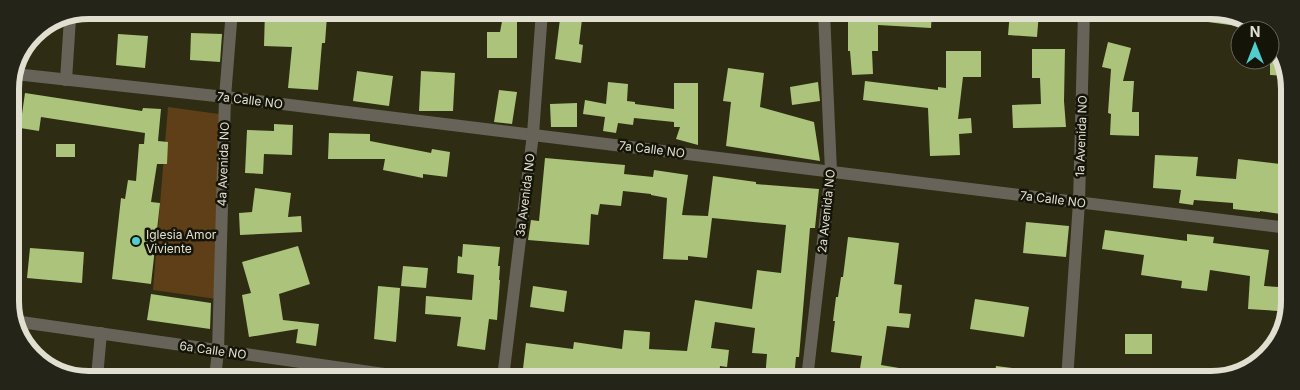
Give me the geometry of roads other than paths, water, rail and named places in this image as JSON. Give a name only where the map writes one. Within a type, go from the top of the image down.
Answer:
[{"type":"street","name":"4a Avenida NO","points":[[216,371],[218,351],[225,96],[231,19]]},
{"type":"street","name":"3a Avenida NO","points":[[504,371],[533,134],[541,19]]},
{"type":"street","name":"2a Avenida NO","points":[[808,371],[831,172],[824,19]]},
{"type":"street","name":"1a Avenida NO","points":[[1068,371],[1079,202],[1084,19]]},
{"type":"street","points":[[66,80],[70,21]]},
{"type":"street","name":"7a Calle NO","points":[[20,75],[225,96],[1281,227]]},
{"type":"street","name":"6a Calle NO","points":[[22,321],[362,371]]},
{"type":"street","points":[[98,371],[102,333]]},
{"type":"place","name":"Iglesia Amor Viviente","points":[[136,241]]}]
